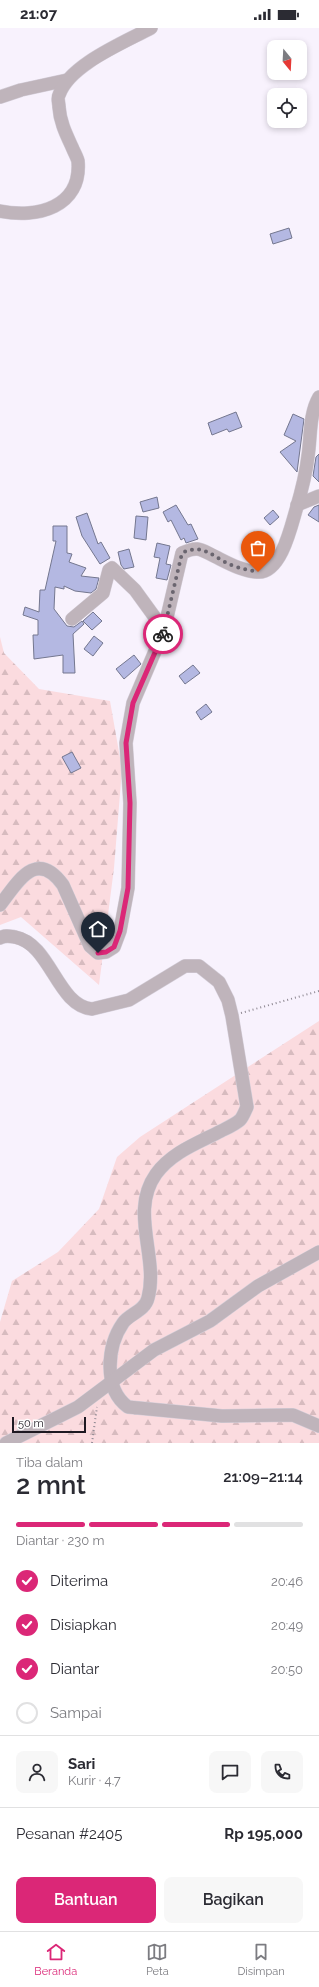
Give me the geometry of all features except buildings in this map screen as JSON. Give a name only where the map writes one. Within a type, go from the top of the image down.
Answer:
[{"type":"street","points":[[0,211],[12,213],[37,212],[58,206],[69,196],[76,185],[78,160],[60,119],[58,96],[67,80],[77,69],[151,28]]},
{"type":"street","points":[[0,97],[21,90],[67,80]]},
{"type":"street","points":[[0,905],[24,874],[34,868],[45,869],[56,876],[63,885],[90,946],[98,953],[106,952],[114,947],[120,931],[128,888],[130,803],[126,743],[133,703],[164,630],[182,553],[192,548],[202,549],[234,566],[258,572],[266,571],[277,561],[287,540],[297,505],[308,458],[314,405],[319,397]]},
{"type":"street","points":[[297,505],[319,496]]},
{"type":"street","points":[[72,619],[103,593],[109,570],[112,568],[136,590],[164,630]]},
{"type":"street","points":[[0,938],[4,936],[16,937],[27,940],[35,946],[57,981],[77,1003],[87,1009],[92,1010],[129,1000],[185,966],[199,966],[219,982],[228,1000],[232,1016],[247,1107],[241,1119],[169,1159],[156,1175],[148,1191],[144,1209],[151,1277],[148,1300],[139,1311],[123,1322],[116,1336],[110,1355],[110,1369],[113,1382],[121,1402],[128,1407],[222,1416],[293,1415],[319,1426]]},
{"type":"street","points":[[6,1443],[78,1407],[154,1350],[210,1321],[258,1286],[319,1252]]},
{"type":"path","points":[[232,1016],[319,991]]},
{"type":"path","points":[[92,1443],[98,1393]]},
{"type":"green space","points":[[0,637],[4,653],[39,689],[110,701],[122,769],[114,868],[99,985],[21,917],[0,925]]},
{"type":"green space","points":[[319,1021],[319,1443],[0,1443],[0,1322],[12,1281],[58,1252],[99,1209],[117,1157],[140,1137]]},
{"type":"way so far","points":[[163,634],[182,553],[192,548],[202,549],[234,566],[258,572]]},
{"type":"route","points":[[98,953],[106,952],[114,947],[120,931],[128,888],[130,803],[126,743],[133,703],[163,634]]}]
